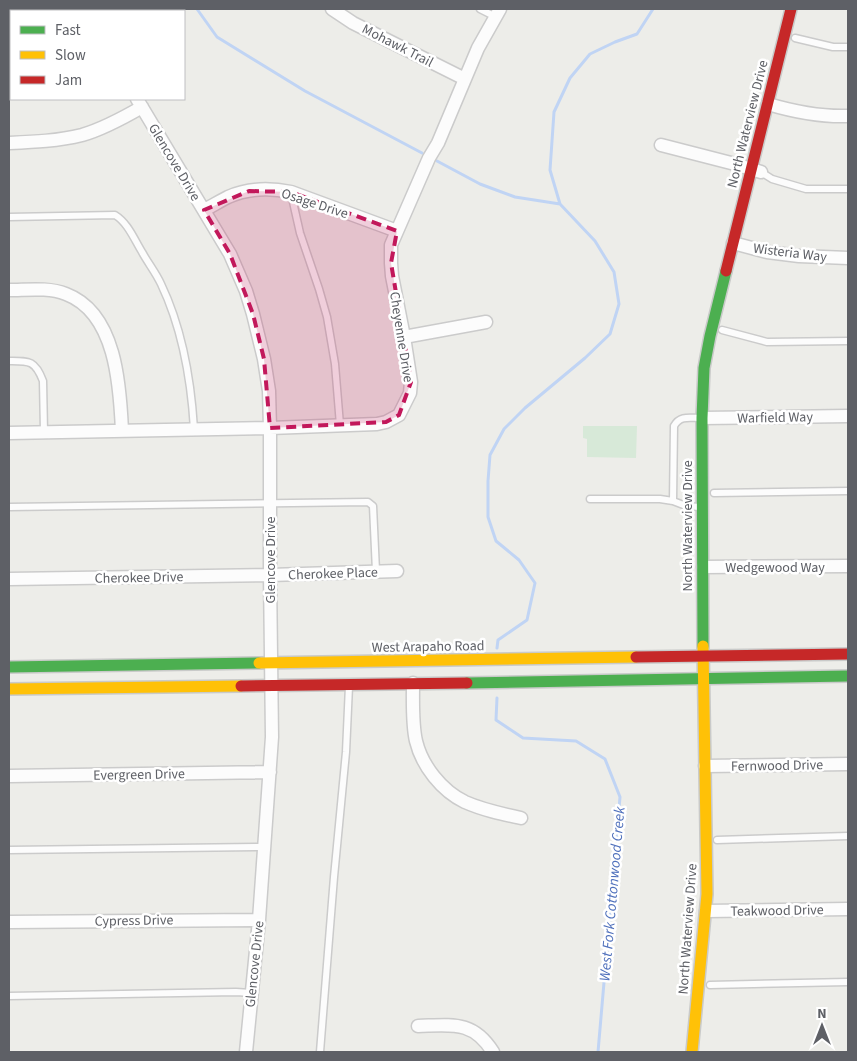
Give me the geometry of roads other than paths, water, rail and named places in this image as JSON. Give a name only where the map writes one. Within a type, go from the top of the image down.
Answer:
[{"type":"main road","name":"North Waterview Drive","points":[[773,105],[791,9]]},
{"type":"main road","name":"North Waterview Drive","points":[[710,421],[702,390],[706,352],[738,244],[773,105],[795,38],[802,9]]},
{"type":"main road","name":"North Waterview Drive","points":[[713,914],[707,875],[710,766],[711,567],[702,507],[716,362],[738,244]]},
{"type":"main road","name":"West Arapaho Road","points":[[9,667],[521,660],[710,653],[848,654]]},
{"type":"main road","points":[[413,683],[416,672],[420,670],[471,668],[491,660]]},
{"type":"main road","points":[[9,689],[848,676]]},
{"type":"main road","name":"North Waterview Drive","points":[[710,766],[716,793]]},
{"type":"main road","name":"North Waterview Drive","points":[[692,1052],[718,890],[717,835]]},
{"type":"street","name":"Mohawk Trail","points":[[332,9],[353,22],[465,79]]},
{"type":"street","name":"Cheyenne Drive","points":[[9,433],[377,424],[386,422],[399,415],[410,392],[411,382],[391,263],[392,246],[478,48],[498,13]]},
{"type":"street","points":[[9,143],[51,141],[83,134],[117,121],[140,103]]},
{"type":"street","name":"Glencove Drive","points":[[140,103],[230,254],[246,291],[253,314],[264,359],[269,391],[272,737],[259,920],[246,1052]]},
{"type":"street","points":[[773,105],[792,111],[816,115],[848,116]]},
{"type":"street","points":[[661,145],[756,171]]},
{"type":"street","name":"Osage Drive","points":[[204,210],[230,196],[249,191],[291,192],[397,231]]},
{"type":"street","name":"Wisteria Way","points":[[738,244],[767,252],[799,256],[848,258]]},
{"type":"street","points":[[9,290],[50,290],[66,294],[82,303],[95,316],[102,326],[111,349],[118,376],[122,431]]},
{"type":"street","points":[[404,336],[486,322]]},
{"type":"street","name":"Warfield Way","points":[[710,421],[848,416]]},
{"type":"street","name":"Wedgewood Way","points":[[711,567],[848,566]]},
{"type":"street","name":"Cherokee Place","points":[[270,575],[397,571]]},
{"type":"street","name":"Cherokee Drive","points":[[9,579],[270,575]]},
{"type":"street","points":[[413,683],[413,716],[416,740],[423,759],[436,779],[464,802],[521,818]]},
{"type":"street","name":"Fernwood Drive","points":[[710,766],[848,764]]},
{"type":"street","name":"Evergreen Drive","points":[[9,776],[270,772]]},
{"type":"street","name":"Teakwood Drive","points":[[713,914],[848,909]]},
{"type":"street","name":"Cypress Drive","points":[[9,922],[259,920]]},
{"type":"street","points":[[418,1026],[463,1026],[477,1033],[493,1052]]},
{"type":"lane","points":[[480,9],[498,13]]},
{"type":"lane","points":[[795,38],[833,47],[848,47]]},
{"type":"lane","points":[[756,171],[772,179],[806,189],[848,189]]},
{"type":"lane","points":[[291,192],[300,233],[327,317],[335,364],[340,425]]},
{"type":"lane","points":[[9,216],[115,215],[120,218],[161,283],[176,320],[187,363],[194,429]]},
{"type":"lane","points":[[722,330],[767,342],[848,341]]},
{"type":"lane","points":[[9,361],[31,362],[40,374],[42,381],[44,432]]},
{"type":"lane","points":[[673,500],[674,426],[677,421],[683,418],[710,421]]},
{"type":"lane","points":[[714,493],[848,491]]},
{"type":"lane","points":[[590,499],[660,499],[673,500],[686,506],[702,507]]},
{"type":"lane","points":[[9,507],[368,502],[373,506],[376,571]]},
{"type":"lane","points":[[320,1052],[346,752],[349,684]]},
{"type":"lane","points":[[717,835],[848,836]]},
{"type":"lane","points":[[9,850],[264,847]]},
{"type":"lane","points":[[710,985],[848,982]]},
{"type":"lane","points":[[9,996],[252,993]]},
{"type":"waterway","points":[[197,9],[217,37],[305,91],[422,153]]},
{"type":"waterway","name":"West Fork Cottonwood Creek","points":[[497,648],[498,640],[527,620],[535,583],[519,560],[496,541],[488,517],[490,455],[504,429],[525,408],[585,358],[610,334],[619,304],[614,272],[595,241],[560,204],[550,170],[554,112],[570,78],[590,54],[637,34],[653,9]]},
{"type":"waterway","points":[[437,161],[480,184],[515,197],[560,204]]},
{"type":"waterway","name":"West Fork Cottonwood Creek","points":[[497,698],[496,720],[523,738],[576,741],[605,759],[620,797],[598,1052]]}]
